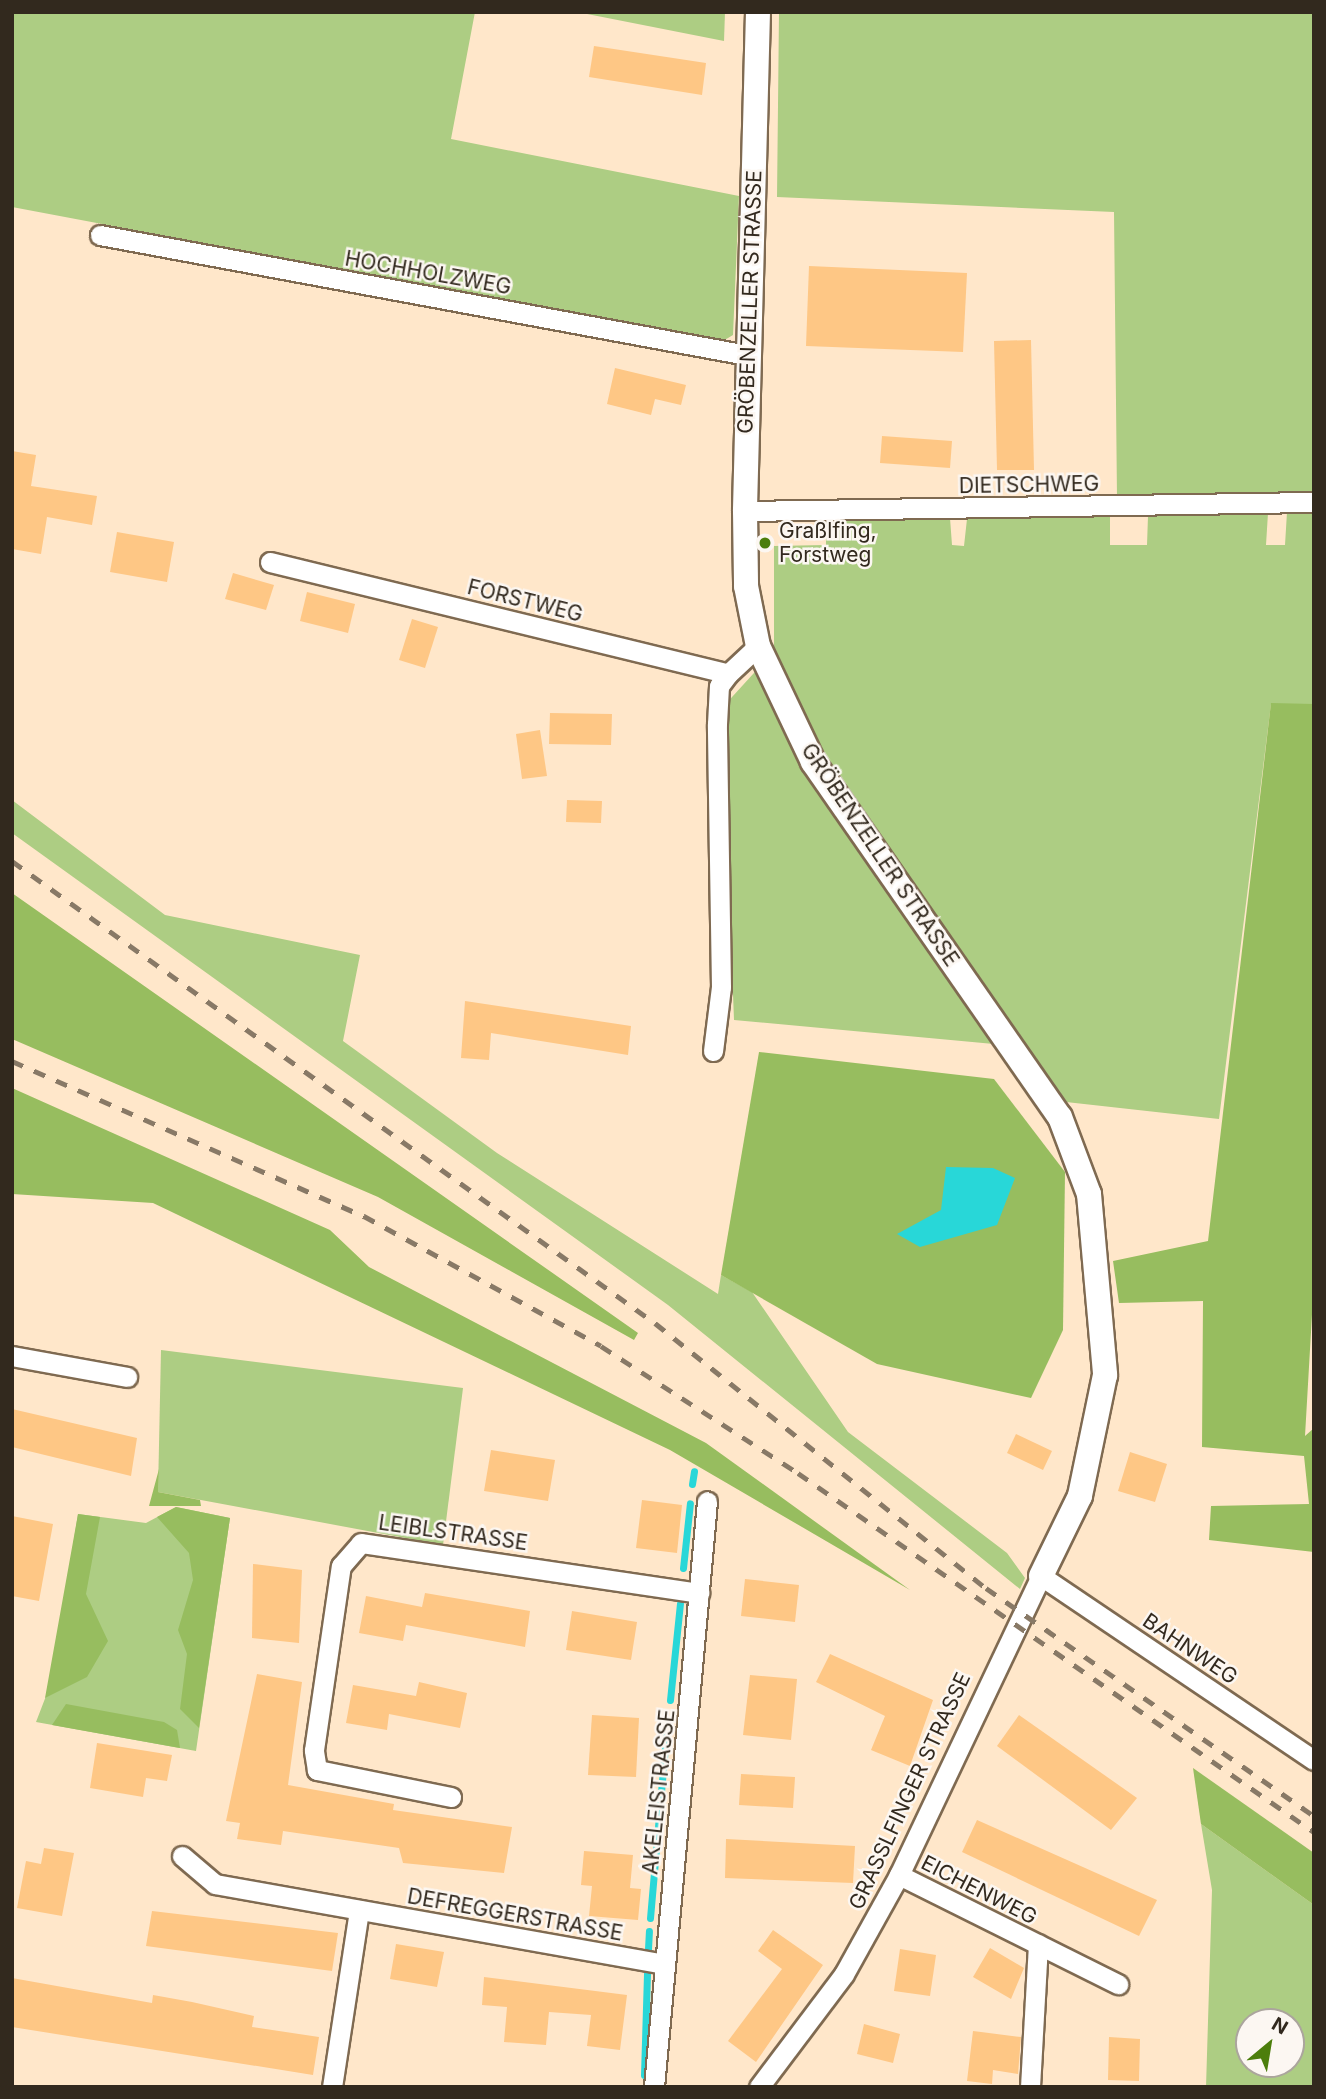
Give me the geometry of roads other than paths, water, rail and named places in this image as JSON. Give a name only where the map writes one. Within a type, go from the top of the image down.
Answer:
[{"type":"street","name":"GRÖBENZELLER STRASSE","points":[[758,12],[745,511],[746,586],[758,646],[813,762],[1060,1116],[1089,1194],[1105,1375],[1080,1496],[1041,1576]]},
{"type":"street","name":"HOCHHOLZWEG","points":[[100,235],[747,355]]},
{"type":"street","name":"DIETSCHWEG","points":[[745,511],[1314,502]]},
{"type":"street","name":"FORSTWEG","points":[[270,562],[728,674]]},
{"type":"street","points":[[713,1051],[721,987],[717,724],[719,686],[758,646]]},
{"type":"street","points":[[12,1356],[127,1377]]},
{"type":"street","name":"AKELEISTRASSE","points":[[654,2087],[663,1964],[707,1501]]},
{"type":"street","name":"LEIBLSTRASSE","points":[[451,1797],[317,1770],[314,1751],[341,1566],[360,1543],[699,1593]]},
{"type":"street","name":"BAHNWEG","points":[[1041,1576],[1314,1760]]},
{"type":"street","name":"GRASSLFINGER STRASSE","points":[[759,2087],[844,1974],[899,1875],[1041,1576]]},
{"type":"street","name":"DEFREGGERSTRASSE","points":[[182,1856],[215,1884],[663,1964]]},
{"type":"street","name":"EICHENWEG","points":[[899,1875],[1118,1984]]},
{"type":"street","points":[[332,2087],[359,1910]]},
{"type":"street","name":"EICHENWEG","points":[[1030,2087],[1038,1944]]},
{"type":"water","points":[[946,1167],[993,1168],[1015,1178],[997,1225],[920,1247],[897,1234],[941,1210]]},
{"type":"waterway","points":[[692,1484],[694,1471]]},
{"type":"waterway","points":[[683,1568],[690,1503]]},
{"type":"waterway","points":[[670,1700],[680,1604]]},
{"type":"waterway","points":[[650,1918],[666,1736]]},
{"type":"waterway","points":[[648,1949],[649,1931]]},
{"type":"waterway","points":[[644,2075],[647,1973]]},
{"type":"railway","points":[[12,861],[655,1323],[986,1588],[1314,1816]]},
{"type":"railway","points":[[12,1061],[364,1216],[601,1346],[798,1473],[1314,1832]]},
{"type":"place","name":"Graßlfing, Forstweg","points":[[765,543]]}]
